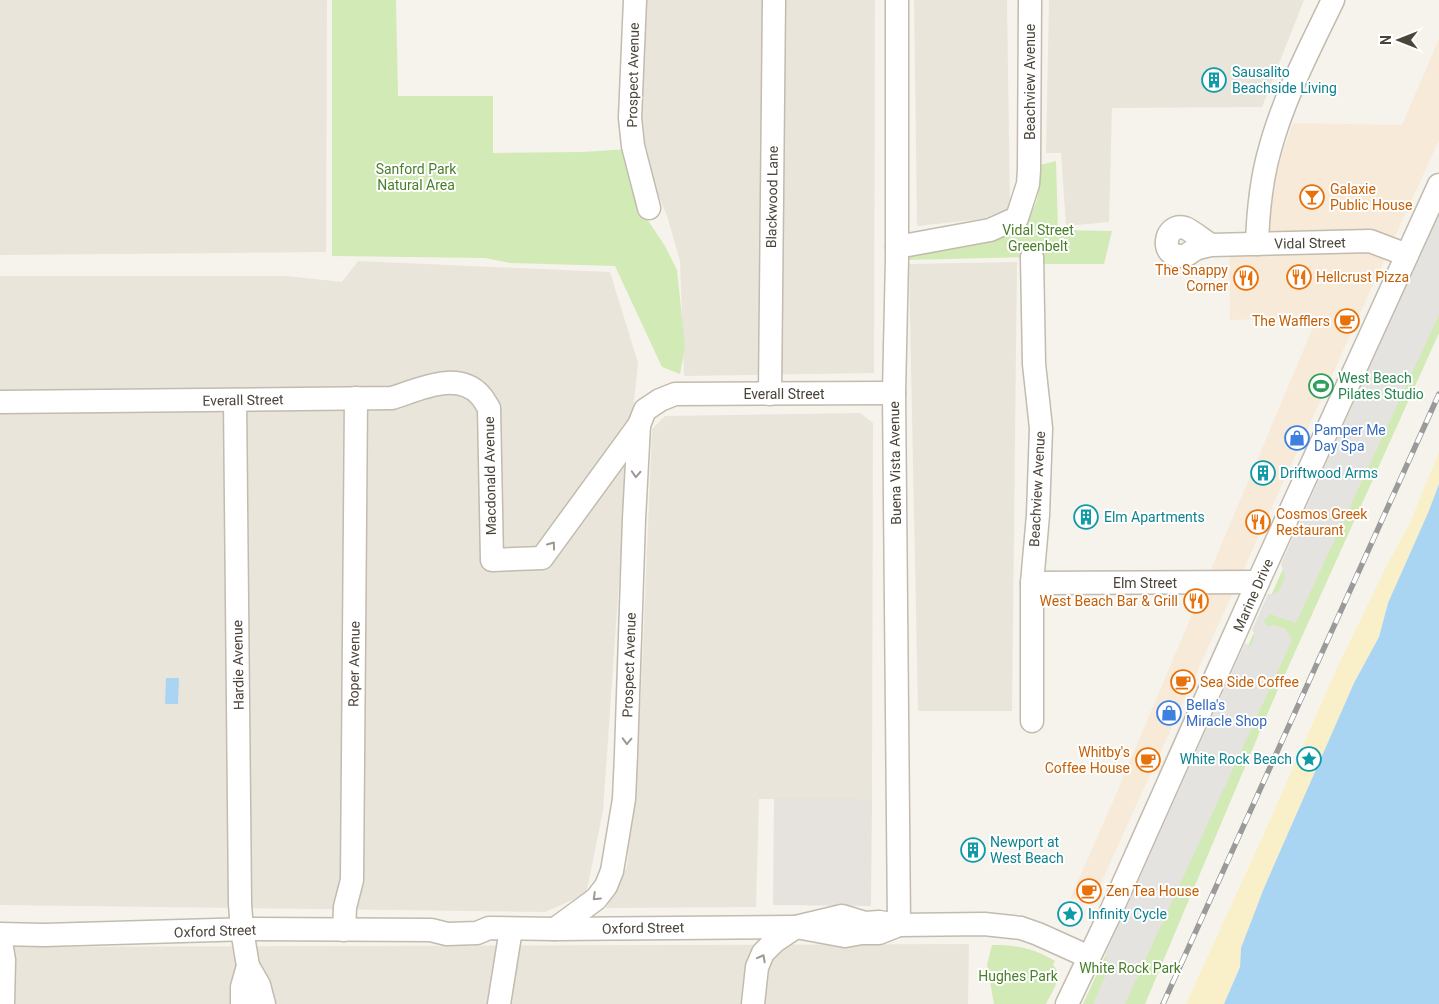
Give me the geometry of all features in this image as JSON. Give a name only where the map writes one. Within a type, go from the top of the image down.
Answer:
[{"type":"street","name":"Prospect Avenue","points":[[635,0],[630,118],[633,146],[649,208]]},
{"type":"street","name":"Blackwood Lane","points":[[770,394],[774,0]]},
{"type":"street","name":"Buena Vista Avenue","points":[[897,0],[897,247],[894,393],[899,925]]},
{"type":"street","name":"Beachview Avenue","points":[[897,247],[990,230],[1017,218],[1028,184],[1029,170],[1030,0]]},
{"type":"street","points":[[1257,244],[1258,212],[1270,148],[1295,80],[1333,0]]},
{"type":"street","name":"Marine Drive","points":[[1067,1004],[1090,957],[1439,185]]},
{"type":"street","name":"Vidal Street","points":[[1211,245],[1370,241],[1407,255]]},
{"type":"street","name":"Beachview Avenue","points":[[1032,257],[1034,364],[1041,428],[1038,514],[1032,583],[1032,721]]},
{"type":"street","name":"Everall Street","points":[[0,402],[392,398],[438,384],[455,382],[470,388],[480,395]]},
{"type":"street","name":"Everall Street","points":[[639,425],[645,410],[660,400],[675,394],[894,393]]},
{"type":"street","name":"Macdonald Avenue","points":[[480,395],[489,408],[492,560],[542,558],[639,425]]},
{"type":"street","name":"Roper Avenue","points":[[344,930],[345,908],[352,880],[356,398]]},
{"type":"street","name":"Hardie Avenue","points":[[235,400],[240,904],[248,966]]},
{"type":"street","name":"Prospect Avenue","points":[[555,929],[596,899],[606,886],[612,871],[624,799],[639,425]]},
{"type":"street","name":"Elm Street","points":[[1032,583],[1258,582]]},
{"type":"street","name":"Oxford Street","points":[[0,935],[242,930],[431,930],[452,921],[472,919],[500,929],[796,926],[842,916],[865,923],[879,922],[899,925],[984,924],[1021,928],[1090,957]]},
{"type":"street","points":[[753,1004],[757,967],[763,953],[796,926]]},
{"type":"street","points":[[499,1004],[500,929]]},
{"type":"street","points":[[0,935],[4,960],[3,1004]]},
{"type":"street","points":[[242,1004],[242,987],[248,966]]},
{"type":"street","points":[[248,966],[259,985],[264,1004]]},
{"type":"shaded area","points":[[0,0],[327,0],[326,252],[0,255]]},
{"type":"shaded area","points":[[644,0],[875,0],[874,373],[684,376],[680,261],[667,216],[640,151]]},
{"type":"shaded area","points":[[914,0],[1007,0],[1010,208],[982,219],[917,226]]},
{"type":"shaded area","points":[[1049,0],[1304,0],[1262,107],[1112,108],[1109,222],[1066,226],[1061,153],[1046,153]]},
{"type":"shaded area","points":[[1439,39],[1439,140],[1095,896],[1070,899],[1317,318],[1230,320],[1229,249],[1250,248],[1293,123],[1402,125]]},
{"type":"shaded area","name":"White Rock Park","points":[[1439,213],[1439,315],[1296,623],[1270,614],[1264,621],[1267,626],[1274,625],[1286,629],[1292,640],[1125,1004],[1093,1004],[1109,968],[1105,955],[1245,643],[1251,646],[1254,638],[1252,630],[1268,594],[1279,591],[1285,577],[1281,564]]},
{"type":"shaded area","points":[[358,261],[610,272],[638,363],[627,467],[603,811],[586,894],[545,912],[0,905],[0,276],[287,276],[342,282]]},
{"type":"shaded area","points":[[1017,262],[1012,711],[918,711],[909,264]]},
{"type":"shaded area","points":[[860,413],[873,423],[872,799],[759,799],[756,907],[606,908],[627,866],[641,692],[652,429],[665,416]]},
{"type":"shaded area","points":[[1224,627],[1229,629],[1163,777],[1158,774]]},
{"type":"shaded area","points":[[774,798],[872,799],[871,906],[773,905]]},
{"type":"shaded area","points":[[1146,802],[1151,804],[1112,892],[1107,890]]},
{"type":"shaded area","points":[[969,944],[968,1004],[0,1004],[0,947]]},
{"type":"green space","name":"Sanford Park Natural Area","points":[[332,0],[396,0],[398,96],[493,96],[493,153],[583,152],[629,149],[641,210],[665,246],[677,270],[685,347],[680,374],[662,367],[615,266],[510,263],[485,258],[332,256]]},
{"type":"green space","name":"Vidal Street Greenbelt","points":[[1056,161],[1058,230],[1112,231],[1104,264],[1032,264],[1032,257],[907,260],[907,251],[1025,222],[1037,201],[1040,165]]},
{"type":"green space","name":"White Rock Park","points":[[1439,220],[1439,333],[1272,703],[1145,1004],[1083,1004],[1269,600]]},
{"type":"green space","name":"Hughes Park","points":[[992,945],[1009,945],[1025,948],[1055,961],[1053,965],[1058,974],[1057,979],[1046,1004],[994,1004],[987,965]]},
{"type":"sand","name":"White Rock Beach","points":[[1439,452],[1439,484],[1428,513],[1388,603],[1379,637],[1354,683],[1264,888],[1241,948],[1240,966],[1224,1004],[1186,1004],[1337,668],[1389,561],[1410,523]]},
{"type":"water","points":[[1439,484],[1439,1004],[1224,1004],[1240,967],[1241,948],[1264,888],[1354,683],[1379,637],[1388,603]]},
{"type":"water","points":[[166,678],[179,678],[178,704],[165,704]]},
{"type":"railway","points":[[1163,1004],[1439,394]]},
{"type":"place","name":"Sausalito Beachside Living","points":[[1214,80]]},
{"type":"place","name":"Galaxie Public House","points":[[1312,197]]},
{"type":"place","name":"Hellcrust Pizza","points":[[1299,277]]},
{"type":"place","name":"The Snappy Corner","points":[[1246,278]]},
{"type":"place","name":"The Wafflers","points":[[1347,321]]},
{"type":"place","name":"West Beach Pilates Studio","points":[[1321,386]]},
{"type":"place","name":"Pamper Me Day Spa","points":[[1297,438]]},
{"type":"place","name":"Driftwood Arms","points":[[1263,473]]},
{"type":"place","name":"Elm Apartments","points":[[1086,517]]},
{"type":"place","name":"Cosmos Greek Restaurant","points":[[1258,522]]},
{"type":"place","name":"West Beach Bar & Grill","points":[[1196,601]]},
{"type":"place","name":"Sea Side Coffee","points":[[1183,682]]},
{"type":"place","name":"Bella's Miracle Shop","points":[[1169,713]]},
{"type":"place","name":"White Rock Beach","points":[[1309,759]]},
{"type":"place","name":"Whitby's Coffee House","points":[[1148,760]]},
{"type":"place","name":"Newport at West Beach","points":[[973,850]]},
{"type":"place","name":"Zen Tea House","points":[[1089,891]]},
{"type":"place","name":"Infinity Cycle","points":[[1070,914]]}]
